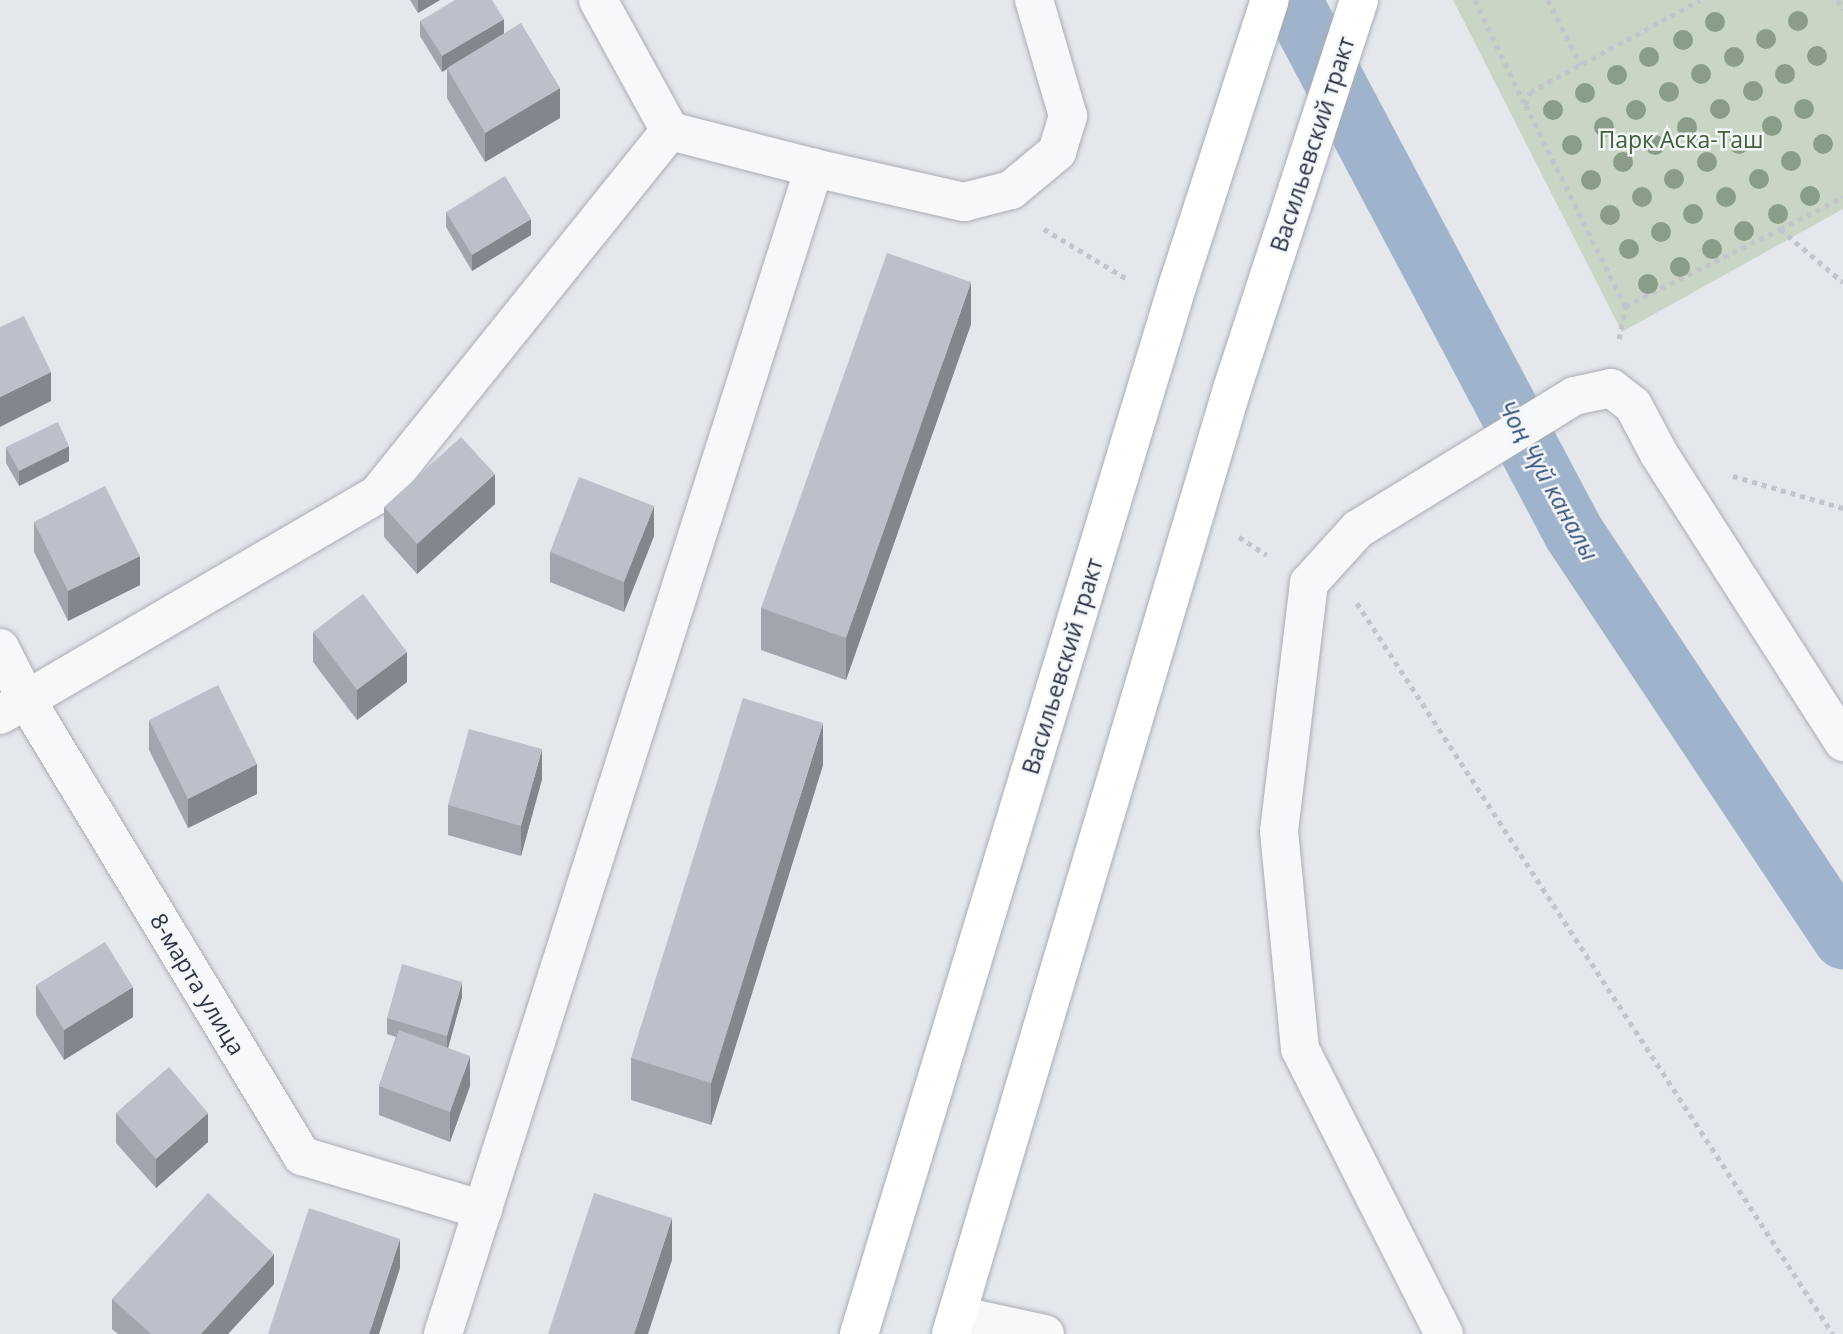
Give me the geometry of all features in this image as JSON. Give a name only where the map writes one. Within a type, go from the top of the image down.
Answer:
[{"type":"main road","name":"Васильевский тракт","points":[[859,1334],[1175,294],[1270,0]]},
{"type":"main road","name":"Васильевский тракт","points":[[954,1325],[1232,389],[1359,0]]},
{"type":"street","points":[[598,0],[670,131],[814,168],[964,202],[1011,190],[1058,152],[1068,116],[1034,0]]},
{"type":"street","points":[[14,708],[377,495],[670,131]]},
{"type":"street","points":[[443,1334],[814,168]]},
{"type":"street","points":[[1444,1334],[1300,1049],[1279,831],[1318,571],[1358,529],[1574,397],[1611,388],[1633,405],[1659,454],[1843,742]]},
{"type":"street","name":"8-марта улица","points":[[0,648],[14,708],[302,1156],[483,1210]]},
{"type":"street","points":[[954,1325],[1045,1334]]},
{"type":"path","points":[[1475,0],[1625,307],[1611,388]]},
{"type":"path","points":[[1548,0],[1581,65]]},
{"type":"path","points":[[1525,105],[1530,92],[1700,0]]},
{"type":"path","points":[[1838,0],[1843,10]]},
{"type":"path","points":[[1625,307],[1843,197]]},
{"type":"path","points":[[1780,229],[1843,282]]},
{"type":"path","points":[[1055,233],[1175,294]]},
{"type":"path","points":[[1659,454],[1843,508]]},
{"type":"path","points":[[1197,509],[1318,571],[1833,1334]]},
{"type":"green space","name":"Парк Аска-Таш","points":[[1453,0],[1843,0],[1843,209],[1622,332]]},
{"type":"building","points":[[455,0],[492,0],[504,19],[442,56],[420,21]]},
{"type":"building","points":[[521,23],[560,88],[485,133],[447,68]]},
{"type":"building","points":[[505,176],[531,219],[472,255],[446,212]]},
{"type":"building","points":[[887,253],[971,282],[846,638],[761,608]]},
{"type":"building","points":[[24,316],[51,372],[0,397],[0,327]]},
{"type":"building","points":[[58,422],[69,446],[19,471],[6,447]]},
{"type":"building","points":[[461,437],[495,474],[417,544],[384,507]]},
{"type":"building","points":[[579,477],[654,506],[624,582],[550,552]]},
{"type":"building","points":[[105,486],[140,556],[68,591],[34,522]]},
{"type":"building","points":[[363,594],[407,652],[357,690],[313,632]]},
{"type":"building","points":[[218,685],[257,764],[188,799],[149,720]]},
{"type":"building","points":[[743,698],[823,723],[711,1083],[631,1058]]},
{"type":"building","points":[[469,729],[542,749],[521,826],[448,805]]},
{"type":"building","points":[[105,942],[133,987],[64,1030],[36,985]]},
{"type":"building","points":[[402,964],[462,982],[447,1036],[387,1018]]},
{"type":"building","points":[[399,1030],[470,1056],[450,1112],[379,1086]]},
{"type":"building","points":[[169,1067],[208,1113],[156,1159],[116,1113]]},
{"type":"building","points":[[208,1193],[274,1254],[201,1334],[151,1334],[112,1299]]},
{"type":"building","points":[[594,1193],[672,1218],[634,1334],[548,1334]]},
{"type":"building","points":[[309,1208],[400,1239],[369,1334],[268,1334]]},
{"type":"waterway","name":"Чоң Чүй каналы","points":[[1291,0],[1573,532],[1843,938]]}]
